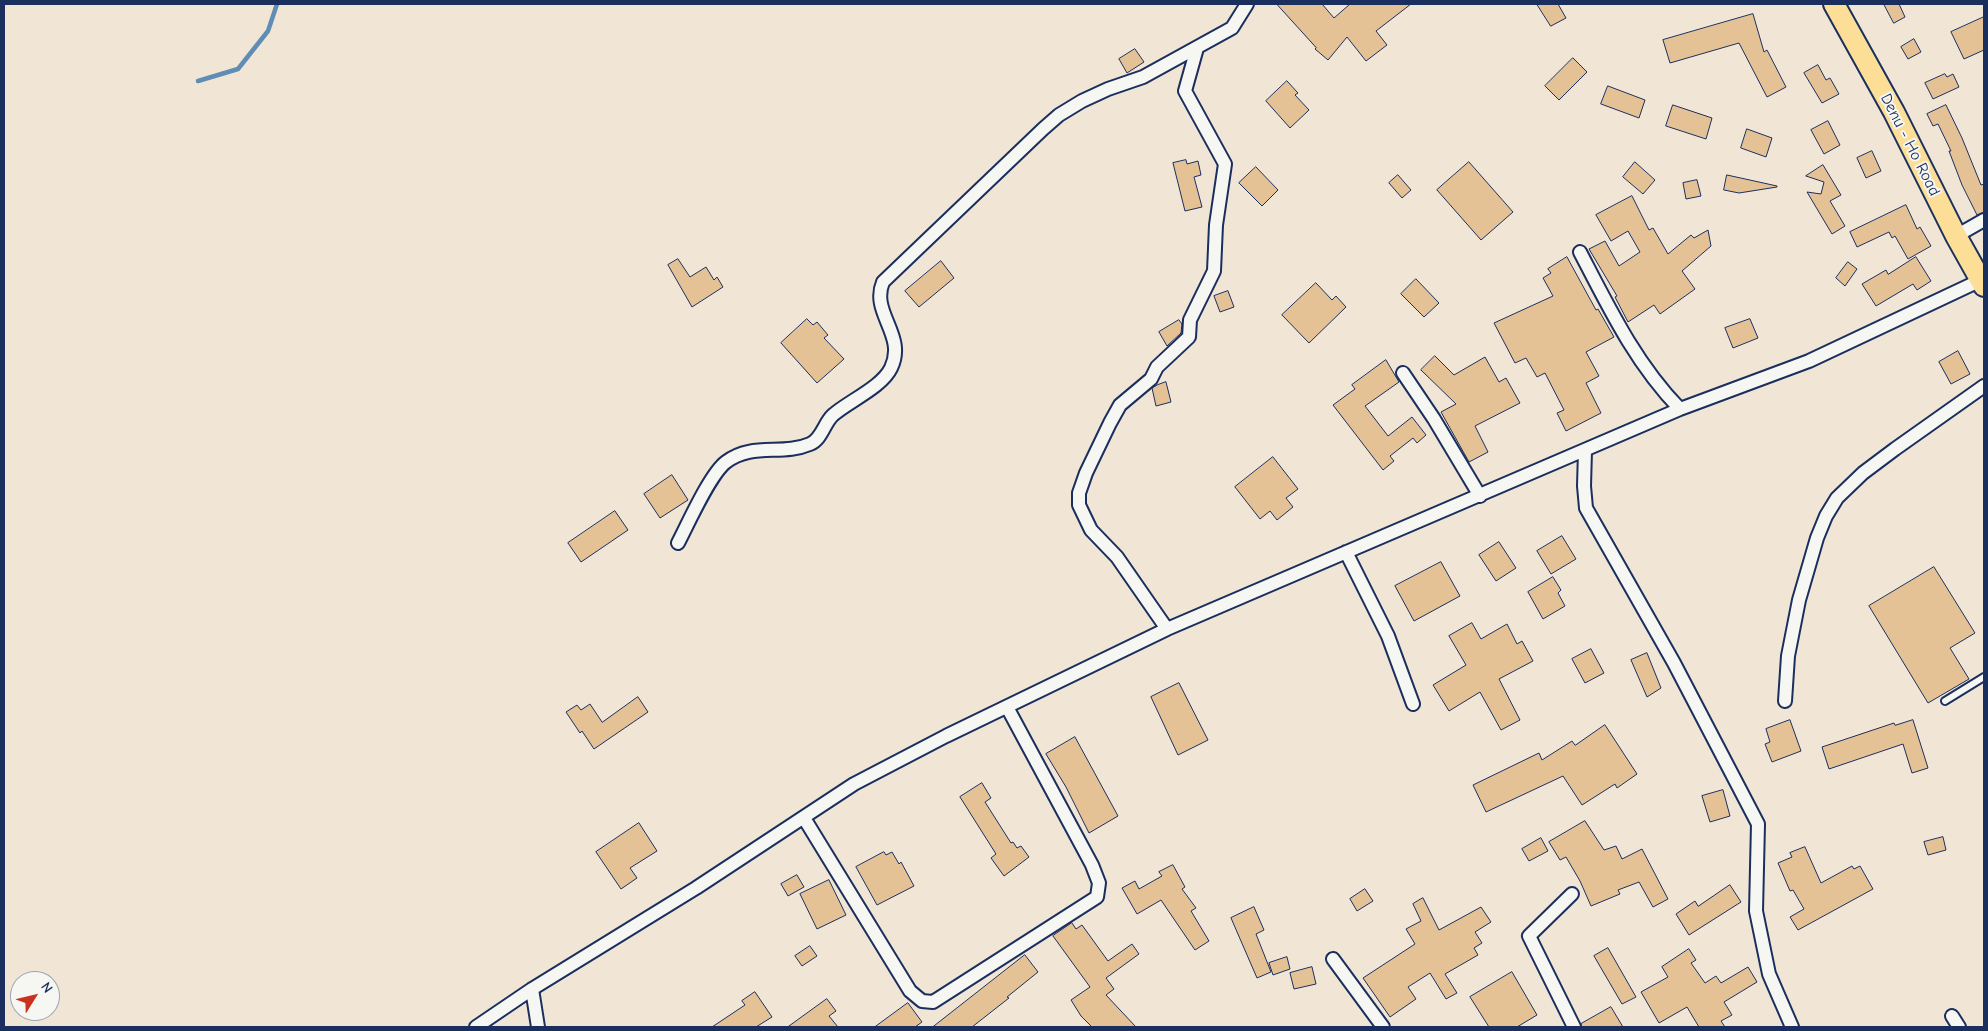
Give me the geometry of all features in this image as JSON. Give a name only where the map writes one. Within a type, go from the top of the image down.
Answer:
[{"type":"main road","name":"Denu - Ho Road","points":[[1834,4],[1894,112],[1956,236],[1983,283]]},
{"type":"street","points":[[678,543],[710,483],[725,463],[743,452],[799,448],[812,444],[830,417],[882,380],[897,356],[892,330],[880,305],[880,289],[883,282],[1043,129],[1059,115],[1082,101],[1143,77],[1232,28],[1247,4]]},
{"type":"street","points":[[1167,629],[1117,557],[1091,530],[1079,505],[1079,493],[1086,473],[1120,405],[1151,380],[1157,368],[1189,338],[1190,320],[1214,271],[1216,225],[1225,164],[1185,91],[1197,48]]},
{"type":"street","points":[[1956,236],[1984,220]]},
{"type":"street","points":[[1580,252],[1618,326],[1666,394],[1680,409]]},
{"type":"street","points":[[476,1027],[532,989],[804,818],[854,784],[946,736],[1167,629],[1680,409],[1809,361],[1983,283]]},
{"type":"street","points":[[1403,373],[1434,419],[1480,496]]},
{"type":"street","points":[[1785,701],[1788,656],[1799,600],[1817,538],[1826,516],[1837,498],[1862,473],[1984,386]]},
{"type":"street","points":[[1585,451],[1584,486],[1586,508],[1674,663],[1758,824],[1756,911],[1769,974],[1792,1027]]},
{"type":"street","points":[[1346,552],[1388,636],[1413,704]]},
{"type":"street","points":[[804,818],[910,991],[922,1001],[933,1002],[1098,897],[1099,883],[1092,865],[1007,707]]},
{"type":"street","points":[[1572,894],[1529,936],[1574,1027]]},
{"type":"street","points":[[1333,959],[1383,1027]]},
{"type":"street","points":[[532,989],[538,1027]]},
{"type":"street","points":[[1952,1016],[1960,1027]]},
{"type":"lane","points":[[1945,701],[1984,677]]},
{"type":"building","points":[[1277,4],[1322,4],[1334,18],[1350,4],[1411,4],[1376,31],[1387,45],[1366,61],[1347,37],[1328,60],[1315,49]]},
{"type":"building","points":[[1537,4],[1558,4],[1566,18],[1551,26]]},
{"type":"building","points":[[1884,4],[1899,4],[1905,17],[1894,23]]},
{"type":"building","points":[[1753,14],[1764,52],[1767,50],[1786,87],[1767,97],[1739,43],[1670,63],[1663,40]]},
{"type":"building","points":[[1984,17],[1984,50],[1964,59],[1951,32]]},
{"type":"building","points":[[1914,39],[1921,52],[1908,59],[1901,47]]},
{"type":"building","points":[[1135,49],[1144,62],[1127,73],[1119,59]]},
{"type":"building","points":[[1573,58],[1587,72],[1559,100],[1545,86]]},
{"type":"building","points":[[1818,65],[1826,80],[1830,78],[1839,94],[1822,103],[1804,73]]},
{"type":"building","points":[[1945,74],[1947,77],[1953,74],[1959,87],[1933,99],[1925,83]]},
{"type":"building","points":[[1287,81],[1298,93],[1295,95],[1309,110],[1290,128],[1266,101]]},
{"type":"building","points":[[1608,86],[1645,100],[1639,118],[1601,104]]},
{"type":"building","points":[[1673,105],[1712,118],[1706,139],[1666,126]]},
{"type":"building","points":[[1946,105],[1981,185],[1984,184],[1984,212],[1977,215],[1962,185],[1949,151],[1951,151],[1938,124],[1933,126],[1927,114]]},
{"type":"building","points":[[1828,121],[1840,145],[1824,154],[1811,130]]},
{"type":"building","points":[[1747,129],[1772,138],[1766,157],[1741,148]]},
{"type":"building","points":[[1872,151],[1881,171],[1866,178],[1857,158]]},
{"type":"building","points":[[1186,160],[1187,164],[1198,161],[1201,175],[1194,177],[1202,207],[1185,211],[1173,163]]},
{"type":"building","points":[[1469,162],[1513,212],[1481,240],[1437,190]]},
{"type":"building","points":[[1635,162],[1655,180],[1643,194],[1623,177]]},
{"type":"building","points":[[1823,165],[1841,195],[1830,201],[1845,226],[1832,234],[1807,192],[1821,194],[1824,182],[1806,176]]},
{"type":"building","points":[[1256,167],[1278,190],[1262,206],[1239,183]]},
{"type":"building","points":[[1398,175],[1411,190],[1402,198],[1389,183]]},
{"type":"building","points":[[1727,175],[1777,187],[1739,193],[1724,190]]},
{"type":"building","points":[[1697,180],[1701,196],[1686,199],[1683,183]]},
{"type":"building","points":[[1632,196],[1649,230],[1653,228],[1668,254],[1691,235],[1694,238],[1708,230],[1711,246],[1682,271],[1695,289],[1660,314],[1654,305],[1628,322],[1615,297],[1617,296],[1589,249],[1605,241],[1619,266],[1640,252],[1628,231],[1611,241],[1596,215]]},
{"type":"building","points":[[1906,205],[1917,229],[1920,227],[1931,246],[1908,259],[1895,236],[1892,238],[1889,232],[1857,247],[1850,232]]},
{"type":"building","points":[[1567,257],[1596,310],[1598,309],[1614,337],[1586,352],[1599,376],[1586,383],[1601,413],[1566,431],[1557,413],[1564,410],[1545,373],[1537,377],[1526,358],[1515,363],[1494,323],[1553,296],[1543,278],[1551,273],[1548,269]]},
{"type":"building","points":[[1916,257],[1931,281],[1917,290],[1913,284],[1876,306],[1862,284],[1886,270],[1888,274]]},
{"type":"building","points":[[678,259],[690,277],[706,267],[714,280],[717,277],[723,287],[692,307],[668,265]]},
{"type":"building","points":[[941,261],[954,278],[919,307],[905,291]]},
{"type":"building","points":[[1848,262],[1857,269],[1845,286],[1836,278]]},
{"type":"building","points":[[1416,279],[1439,303],[1424,317],[1401,294]]},
{"type":"building","points":[[1316,283],[1332,300],[1336,296],[1346,307],[1309,343],[1282,315]]},
{"type":"building","points":[[1228,291],[1234,307],[1220,312],[1214,296]]},
{"type":"building","points":[[807,319],[813,325],[817,322],[828,335],[824,338],[844,359],[817,383],[781,343]]},
{"type":"building","points":[[1750,319],[1758,338],[1733,348],[1725,328]]},
{"type":"building","points":[[1179,320],[1182,324],[1181,333],[1167,346],[1159,332]]},
{"type":"building","points":[[1958,351],[1970,374],[1951,384],[1939,362]]},
{"type":"building","points":[[1435,356],[1454,375],[1485,357],[1499,382],[1506,378],[1520,403],[1475,426],[1488,452],[1469,462],[1441,412],[1456,404],[1421,370]]},
{"type":"building","points":[[1386,360],[1399,382],[1365,406],[1388,436],[1412,417],[1426,435],[1417,443],[1413,438],[1390,456],[1394,461],[1383,470],[1333,405],[1355,389],[1352,385]]},
{"type":"building","points":[[1166,382],[1171,402],[1156,406],[1152,388]]},
{"type":"building","points":[[1273,457],[1298,489],[1286,498],[1293,507],[1277,520],[1270,511],[1260,519],[1235,487]]},
{"type":"building","points":[[672,475],[688,500],[660,518],[644,494]]},
{"type":"building","points":[[615,511],[628,530],[581,562],[568,543]]},
{"type":"building","points":[[1562,536],[1576,559],[1551,574],[1537,551]]},
{"type":"building","points":[[1499,542],[1516,568],[1496,581],[1479,555]]},
{"type":"building","points":[[1441,562],[1460,596],[1414,621],[1395,586]]},
{"type":"building","points":[[1934,567],[1975,633],[1950,648],[1969,679],[1928,703],[1869,606]]},
{"type":"building","points":[[1553,577],[1561,590],[1558,593],[1565,606],[1543,619],[1528,592]]},
{"type":"building","points":[[1472,623],[1481,639],[1507,624],[1517,644],[1522,641],[1533,661],[1499,679],[1520,720],[1501,730],[1480,692],[1449,711],[1433,685],[1466,665],[1449,636]]},
{"type":"building","points":[[1591,649],[1604,673],[1585,683],[1572,659]]},
{"type":"building","points":[[1647,653],[1661,688],[1647,697],[1631,660]]},
{"type":"building","points":[[1179,683],[1208,740],[1178,755],[1151,697]]},
{"type":"building","points":[[638,697],[648,712],[594,749],[582,731],[580,733],[566,712],[577,705],[581,710],[590,704],[602,722]]},
{"type":"building","points":[[1790,720],[1801,751],[1772,762],[1765,744],[1770,742],[1766,729]]},
{"type":"building","points":[[1913,720],[1928,768],[1912,773],[1903,744],[1829,769],[1822,747],[1894,723],[1895,725]]},
{"type":"building","points":[[1605,725],[1637,774],[1617,788],[1615,784],[1582,805],[1563,776],[1486,812],[1473,785],[1539,753],[1542,760],[1572,741],[1575,745]]},
{"type":"building","points":[[1075,737],[1118,816],[1089,833],[1066,787],[1046,754]]},
{"type":"building","points":[[982,783],[991,798],[985,802],[1011,843],[1013,842],[1017,848],[1021,846],[1029,857],[1004,876],[991,858],[996,854],[960,797]]},
{"type":"building","points":[[1723,790],[1730,816],[1710,822],[1702,796]]},
{"type":"building","points":[[1585,821],[1604,850],[1616,846],[1622,859],[1642,849],[1668,899],[1653,907],[1639,882],[1618,890],[1620,894],[1591,906],[1580,881],[1566,857],[1560,860],[1549,842]]},
{"type":"building","points":[[639,823],[657,851],[630,868],[637,878],[621,889],[596,852]]},
{"type":"building","points":[[1943,837],[1946,850],[1928,855],[1924,842]]},
{"type":"building","points":[[1541,838],[1548,851],[1529,861],[1522,849]]},
{"type":"building","points":[[1805,847],[1821,883],[1852,866],[1854,869],[1860,866],[1873,889],[1798,930],[1790,917],[1804,909],[1793,890],[1790,891],[1778,863],[1792,857],[1790,853]]},
{"type":"building","points":[[884,852],[886,855],[892,852],[899,864],[901,862],[914,886],[877,905],[856,867]]},
{"type":"building","points":[[1173,865],[1185,887],[1182,889],[1196,908],[1191,911],[1209,941],[1195,950],[1161,900],[1137,914],[1122,888],[1135,881],[1139,889],[1162,876],[1159,872]]},
{"type":"building","points":[[797,875],[804,887],[788,896],[781,884]]},
{"type":"building","points":[[829,880],[846,915],[817,929],[800,894]]},
{"type":"building","points":[[1730,885],[1741,902],[1689,935],[1676,914],[1695,901],[1698,906]]},
{"type":"building","points":[[1365,889],[1373,901],[1357,911],[1350,899]]},
{"type":"building","points":[[1423,898],[1439,930],[1481,907],[1491,922],[1475,932],[1482,943],[1474,948],[1478,955],[1445,974],[1457,993],[1446,999],[1430,973],[1408,987],[1416,999],[1390,1017],[1363,978],[1415,944],[1406,929],[1421,921],[1413,904]]},
{"type":"building","points":[[1254,907],[1264,930],[1256,934],[1271,972],[1257,978],[1231,918]]},
{"type":"building","points":[[1072,923],[1076,929],[1082,925],[1108,961],[1132,944],[1139,954],[1106,978],[1114,989],[1106,995],[1136,1027],[1092,1027],[1081,1016],[1071,1000],[1090,987],[1053,936]]},
{"type":"building","points":[[810,946],[817,956],[802,966],[795,956]]},
{"type":"building","points":[[1608,948],[1636,997],[1622,1004],[1594,956]]},
{"type":"building","points":[[1689,949],[1696,960],[1691,963],[1705,983],[1716,976],[1721,983],[1748,967],[1757,982],[1724,1002],[1732,1015],[1721,1021],[1725,1027],[1699,1027],[1687,1007],[1659,1023],[1641,992],[1668,977],[1662,967]]},
{"type":"building","points":[[1025,955],[1038,972],[972,1027],[933,1027]]},
{"type":"building","points":[[1287,957],[1290,969],[1273,975],[1269,963]]},
{"type":"building","points":[[1312,967],[1316,984],[1294,989],[1290,973]]},
{"type":"building","points":[[1512,972],[1537,1015],[1517,1027],[1489,1027],[1470,997]]},
{"type":"building","points":[[755,992],[772,1017],[756,1027],[712,1027],[745,1005],[742,1001]]},
{"type":"building","points":[[827,999],[836,1011],[829,1016],[838,1027],[788,1027]]},
{"type":"building","points":[[908,1003],[922,1022],[915,1027],[875,1027]]},
{"type":"building","points":[[1611,1007],[1623,1027],[1582,1027],[1581,1024]]},
{"type":"waterway","points":[[198,81],[238,69],[268,31],[277,4]]}]
